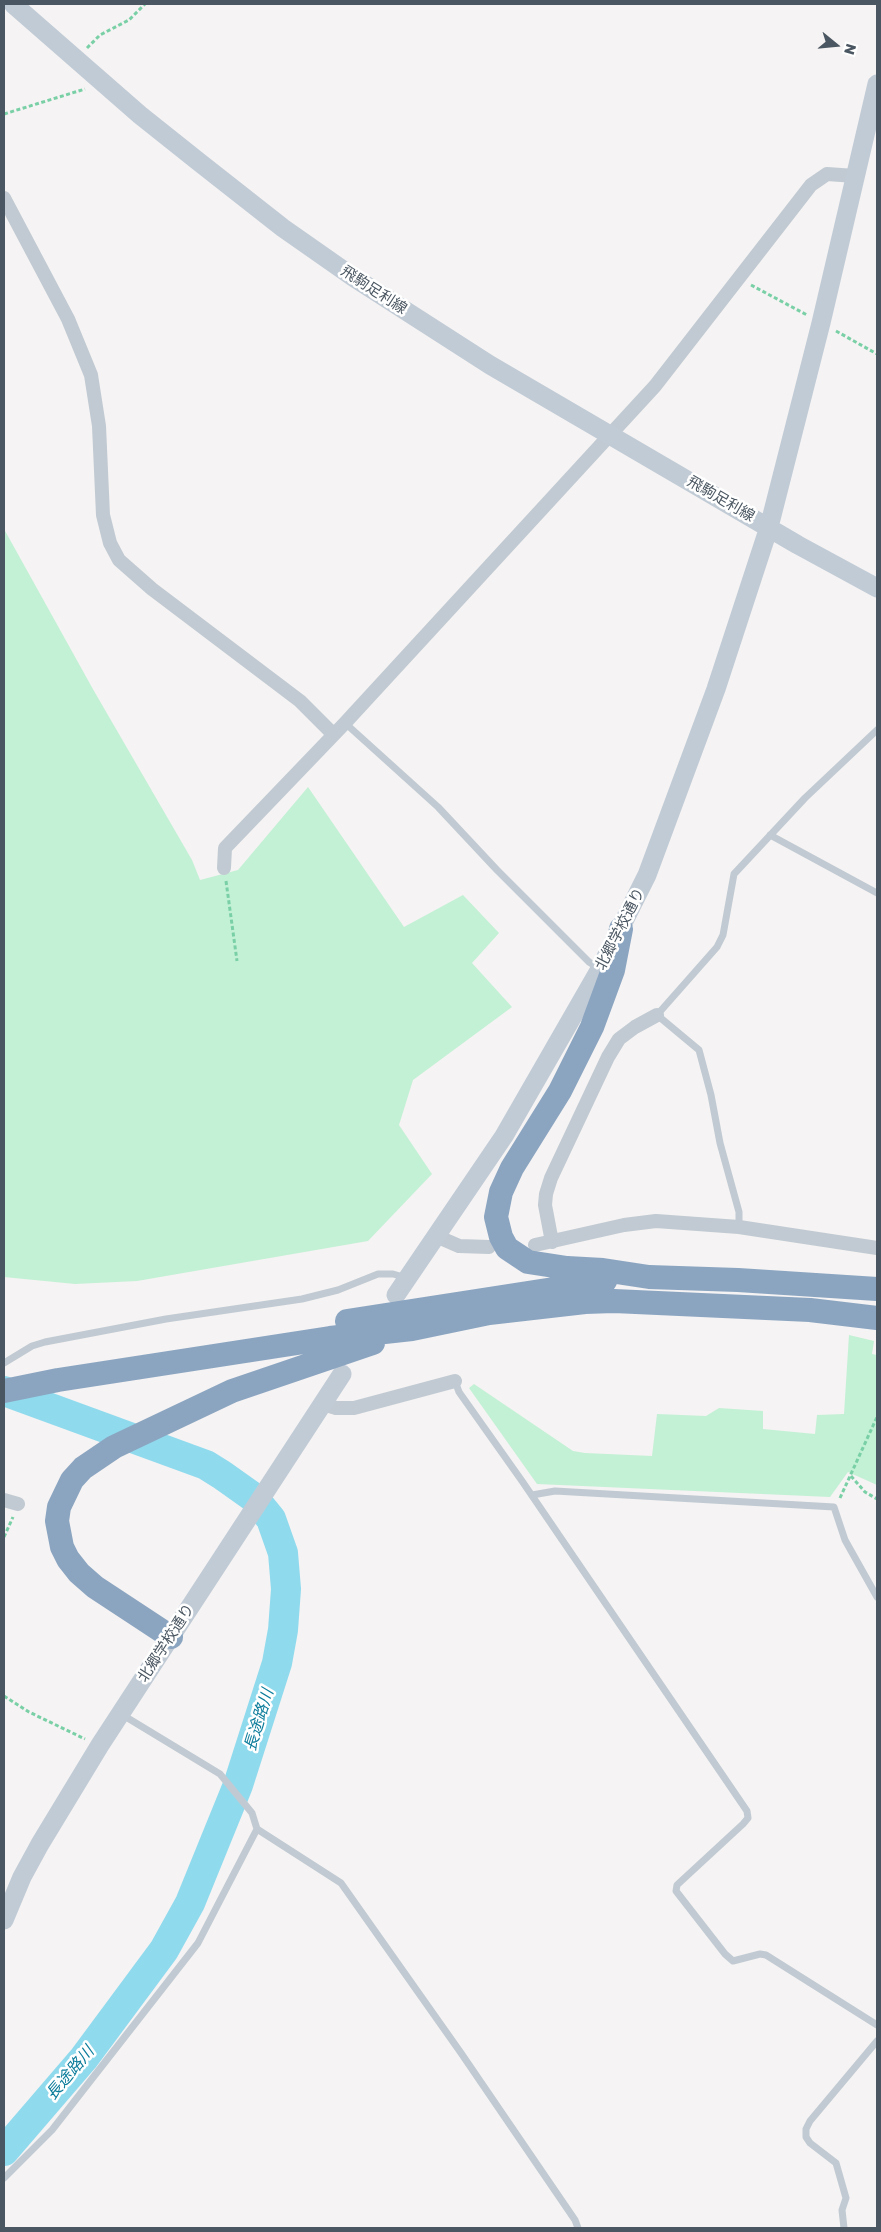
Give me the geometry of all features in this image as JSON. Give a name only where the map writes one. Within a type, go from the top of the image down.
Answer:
[{"type":"highway","points":[[621,929],[613,970],[592,1027],[560,1092],[512,1168],[500,1192],[496,1216],[501,1237],[507,1248],[528,1262],[649,1277],[814,1284],[875,1290]]},
{"type":"highway","points":[[4,1391],[53,1374],[566,1286],[649,1277]]},
{"type":"highway","points":[[4,1377],[53,1374],[412,1329],[489,1313],[586,1302],[738,1306],[810,1310],[877,1318]]},
{"type":"highway","points":[[844,1314],[877,1327]]},
{"type":"highway","points":[[170,1637],[95,1587],[79,1573],[68,1559],[62,1547],[58,1521],[59,1507],[64,1493],[83,1468],[114,1447],[232,1391],[412,1329]]},
{"type":"street","name":"飛駒足利線","points":[[13,4],[100,80],[199,162],[291,234],[361,282],[490,364],[877,588]]},
{"type":"street","name":"飛駒足利線","points":[[769,527],[877,84]]},
{"type":"street","points":[[224,868],[225,848],[345,723],[612,435],[655,386],[811,185],[827,174],[855,176]]},
{"type":"street","points":[[4,198],[68,319],[91,375],[99,426],[103,515],[110,543],[119,560],[152,589],[300,701],[333,734]]},
{"type":"street","name":"北郷学校通り","points":[[396,1295],[504,1136],[621,929],[647,875],[686,774],[769,527]]},
{"type":"street","points":[[552,1242],[545,1205],[551,1178],[608,1057],[619,1039],[635,1027],[657,1015]]},
{"type":"street","points":[[535,1245],[624,1225],[656,1222],[739,1227],[877,1248]]},
{"type":"street","points":[[436,1236],[459,1246],[489,1247]]},
{"type":"street","name":"北郷学校通り","points":[[4,1920],[22,1877],[40,1844],[100,1745],[342,1374]]},
{"type":"street","points":[[323,1404],[336,1408],[354,1408],[455,1381]]},
{"type":"street","points":[[4,1500],[18,1504]]},
{"type":"lane","points":[[345,723],[438,807],[497,870],[589,962],[600,969]]},
{"type":"lane","points":[[739,1227],[739,1212],[720,1143],[711,1095],[699,1050],[657,1015],[717,947],[723,935],[734,874],[805,798],[877,730]]},
{"type":"lane","points":[[770,835],[877,893]]},
{"type":"lane","points":[[4,1363],[32,1346],[45,1342],[166,1319],[302,1299],[338,1290],[378,1274],[393,1274],[407,1278]]},
{"type":"lane","points":[[455,1381],[459,1392],[532,1495],[747,1811],[748,1818],[743,1824],[676,1885],[676,1892],[725,1954],[733,1961],[760,1954],[766,1955],[877,2025]]},
{"type":"lane","points":[[532,1495],[555,1491],[834,1507],[846,1540],[877,1598]]},
{"type":"lane","points":[[120,1713],[220,1774],[252,1813],[257,1829],[341,1882],[578,2228]]},
{"type":"lane","points":[[4,2178],[52,2130],[198,1943],[257,1829]]},
{"type":"lane","points":[[844,2228],[842,2210],[846,2198],[836,2163],[810,2143],[806,2137],[806,2129],[877,2041]]},
{"type":"path","points":[[78,60],[100,36],[129,20],[145,4]]},
{"type":"path","points":[[4,114],[86,89],[100,80]]},
{"type":"path","points":[[224,868],[237,961]]},
{"type":"path","points":[[834,1507],[844,1493],[877,1417]]},
{"type":"path","points":[[851,1476],[865,1492],[877,1499]]},
{"type":"path","points":[[4,1537],[18,1504]]},
{"type":"path","points":[[4,1696],[29,1712],[100,1745]]},
{"type":"green space","points":[[4,529],[94,691],[192,860],[200,880],[238,870],[308,787],[404,927],[463,895],[499,933],[472,963],[512,1007],[413,1080],[399,1125],[432,1174],[368,1241],[137,1281],[75,1284],[4,1277]]},
{"type":"green space","points":[[849,1335],[874,1341],[872,1354],[877,1355],[877,1485],[848,1472],[830,1497],[537,1484],[469,1388],[474,1384],[573,1451],[585,1453],[652,1456],[657,1414],[706,1416],[719,1408],[763,1411],[763,1429],[815,1434],[817,1415],[844,1414]]},
{"type":"waterway","name":"長途路川","points":[[4,1391],[206,1465],[222,1475],[253,1497],[271,1519],[283,1553],[286,1589],[283,1630],[277,1663],[238,1785],[190,1903],[164,1950],[84,2058],[4,2151]]}]
